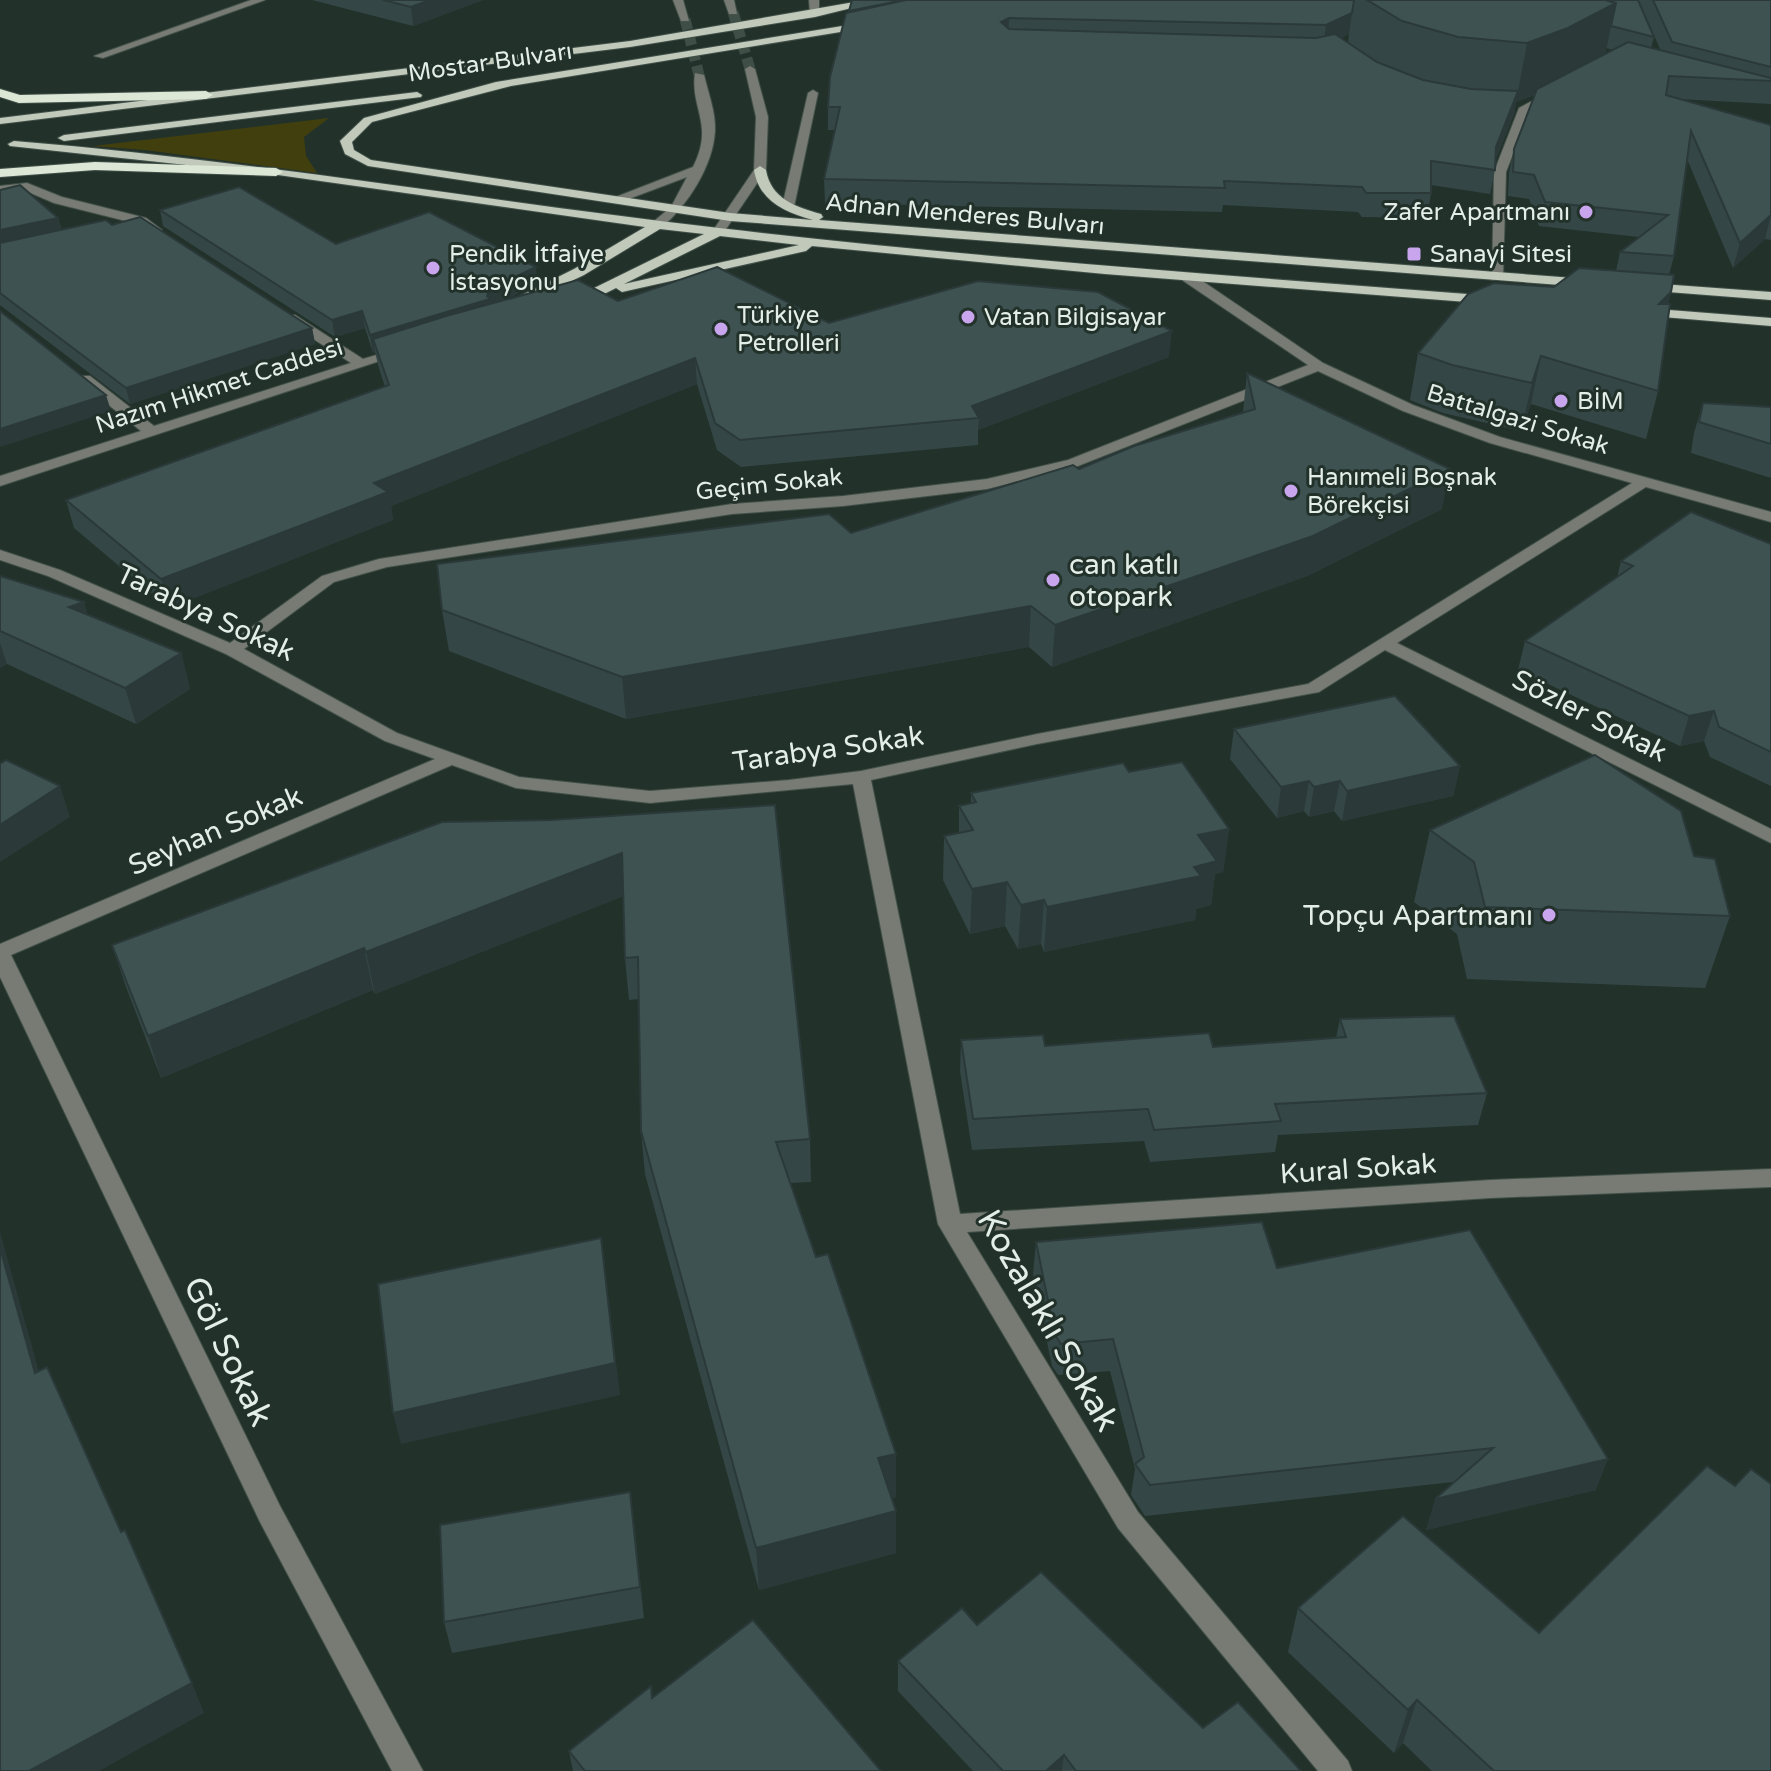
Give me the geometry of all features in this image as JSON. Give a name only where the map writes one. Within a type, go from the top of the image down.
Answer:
[{"type":"highway","points":[[0,93],[33,99],[206,95]]},
{"type":"highway","points":[[0,173],[95,166],[276,172]]},
{"type":"main road","name":"Mostar Bulvarı","points":[[0,121],[630,44],[815,14],[879,0]]},
{"type":"main road","name":"Mostar Bulvarı","points":[[0,146],[509,83],[880,22]]},
{"type":"main road","name":"Adnan Menderes Bulvarı","points":[[509,83],[368,120],[346,141],[349,152],[368,163],[730,217],[1604,284]]},
{"type":"main road","name":"Adnan Menderes Bulvarı","points":[[14,144],[137,152],[657,225],[822,244],[1502,301]]},
{"type":"main road","points":[[760,170],[761,182],[766,190],[788,207],[821,218],[903,232]]},
{"type":"main road","points":[[509,307],[579,272],[657,225]]},
{"type":"main road","points":[[591,295],[718,232]]},
{"type":"main road","points":[[563,303],[822,244]]},
{"type":"main road","points":[[1634,286],[1771,296]]},
{"type":"main road","points":[[1629,311],[1771,322]]},
{"type":"street","points":[[99,56],[260,0]]},
{"type":"street","points":[[678,0],[685,19]]},
{"type":"street","points":[[729,0],[733,12]]},
{"type":"street","points":[[814,0],[815,14]]},
{"type":"street","points":[[718,232],[760,170],[762,117],[750,69]]},
{"type":"street","points":[[657,225],[676,209],[705,155],[710,128],[699,75]]},
{"type":"street","points":[[1497,277],[1500,172],[1520,108],[1566,87]]},
{"type":"street","points":[[788,207],[813,93]]},
{"type":"street","points":[[614,200],[696,170]]},
{"type":"street","points":[[0,190],[27,187],[58,200],[142,221],[168,237]]},
{"type":"street","points":[[114,227],[142,221]]},
{"type":"street","name":"Battalgazi Sokak","points":[[1187,277],[1318,366],[1408,408],[1495,440],[1771,517]]},
{"type":"street","points":[[283,313],[361,364]]},
{"type":"street","name":"Nazım Hikmet Caddesi","points":[[0,481],[413,347]]},
{"type":"street","name":"Geçim Sokak","points":[[232,650],[328,579],[385,562],[732,509],[843,501],[987,484],[1073,463],[1318,366]]},
{"type":"street","points":[[70,367],[151,431]]},
{"type":"street","name":"Tarabya Sokak","points":[[0,555],[54,573],[232,650],[391,737],[516,782],[650,797],[861,777],[1037,739],[1313,688],[1647,480]]},
{"type":"street","name":"Sözler Sokak","points":[[1384,643],[1771,837]]},
{"type":"street","name":"Seyhan Sokak","points":[[0,953],[451,759]]},
{"type":"street","name":"Kozalaklı Sokak","points":[[861,777],[950,1224],[1128,1520],[1337,1771]]},
{"type":"street","name":"Göl Sokak","points":[[0,953],[270,1514],[408,1771]]},
{"type":"street","name":"Kural Sokak","points":[[950,1224],[1490,1189],[1771,1178]]},
{"type":"shaded area","points":[[329,118],[304,137],[306,156],[317,173],[93,146]]},
{"type":"building","points":[[383,0],[430,0],[411,7]]},
{"type":"building","points":[[852,0],[904,0],[849,11]]},
{"type":"building","points":[[906,0],[1354,0],[1352,13],[1326,25],[1009,18],[1001,22],[1009,29],[1316,38],[1335,34],[1377,62],[1423,80],[1471,89],[1518,91],[1496,147],[1495,170],[1431,161],[1431,193],[1366,193],[1362,187],[1224,181],[1225,188],[824,179],[840,107],[828,107],[830,77],[846,13]]},
{"type":"building","points":[[1367,0],[1606,0],[1616,3],[1568,28],[1527,43],[1458,37],[1402,21]]},
{"type":"building","points":[[1606,0],[1638,0],[1654,37],[1611,26],[1616,3]]},
{"type":"building","points":[[1653,0],[1771,0],[1771,67],[1672,42]]},
{"type":"building","points":[[1628,42],[1771,78],[1771,81],[1669,76],[1666,95],[1771,125],[1771,215],[1740,243],[1691,131],[1674,256],[1620,252],[1668,215],[1545,202],[1534,175],[1513,172],[1514,149],[1537,89]]},
{"type":"building","points":[[20,185],[58,218],[0,230],[0,190]]},
{"type":"building","points":[[239,187],[336,244],[429,212],[536,267],[490,289],[487,296],[490,299],[370,335],[362,311],[332,320],[160,210]]},
{"type":"building","points":[[140,217],[312,328],[126,388],[0,293],[0,243],[106,220],[112,225]]},
{"type":"building","points":[[717,267],[829,323],[978,281],[1098,292],[1172,331],[972,406],[979,418],[740,440],[715,423],[695,358],[374,483],[388,492],[161,579],[66,500],[389,385],[373,339],[578,280],[618,301]]},
{"type":"building","points":[[1579,268],[1674,275],[1671,292],[1659,304],[1670,304],[1658,391],[1541,356],[1532,383],[1452,365],[1418,353],[1468,294],[1494,283],[1554,287]]},
{"type":"building","points":[[0,311],[106,395],[0,429]]},
{"type":"building","points":[[1247,373],[1450,469],[1313,536],[1055,625],[1031,606],[622,677],[442,610],[437,564],[829,514],[851,533],[1073,465],[1079,469],[1134,446],[1255,409]]},
{"type":"building","points":[[1703,403],[1771,407],[1771,444],[1699,422]]},
{"type":"building","points":[[1691,512],[1771,544],[1771,752],[1719,727],[1714,711],[1689,716],[1525,641],[1633,566],[1621,561]]},
{"type":"building","points":[[0,576],[84,602],[69,607],[181,653],[125,688],[0,631]]},
{"type":"building","points":[[1395,696],[1460,766],[1347,791],[1340,781],[1314,787],[1309,781],[1281,787],[1234,729]]},
{"type":"building","points":[[1595,755],[1681,811],[1694,856],[1715,859],[1730,916],[1485,907],[1474,862],[1430,830]]},
{"type":"building","points":[[6,760],[60,786],[0,825],[0,764]]},
{"type":"building","points":[[1182,762],[1229,829],[1198,835],[1217,861],[1194,867],[1201,876],[1047,907],[1044,900],[1021,905],[1007,882],[972,889],[944,836],[973,830],[959,806],[976,802],[971,793],[1123,763],[1129,772]]},
{"type":"building","points":[[775,805],[810,1139],[776,1142],[816,1257],[828,1254],[896,1454],[878,1458],[896,1511],[756,1548],[641,1131],[638,957],[625,958],[622,853],[366,952],[364,948],[148,1036],[112,945],[442,822],[551,820]]},
{"type":"building","points":[[1454,1016],[1487,1093],[1275,1104],[1281,1121],[1154,1130],[1148,1109],[973,1119],[961,1040],[1043,1035],[1045,1046],[1209,1033],[1213,1047],[1346,1037],[1340,1019]]},
{"type":"building","points":[[1262,1222],[1277,1268],[1470,1230],[1608,1459],[1435,1499],[1493,1448],[1150,1485],[1135,1464],[1144,1457],[1113,1339],[1061,1344],[1055,1335],[1036,1242]]},
{"type":"building","points":[[601,1238],[615,1363],[393,1413],[378,1284]]},
{"type":"building","points":[[0,1248],[35,1373],[47,1367],[121,1532],[125,1530],[192,1683],[29,1771],[0,1771]]},
{"type":"building","points":[[1707,1466],[1735,1486],[1751,1469],[1771,1484],[1771,1771],[1494,1771],[1417,1700],[1408,1710],[1298,1608],[1403,1516],[1539,1633]]},
{"type":"building","points":[[630,1492],[640,1587],[444,1622],[440,1525]]},
{"type":"building","points":[[1041,1572],[1203,1728],[1238,1702],[1301,1771],[1076,1771],[1064,1755],[1046,1771],[1003,1771],[898,1661],[962,1608],[977,1625]]},
{"type":"building","points":[[753,1620],[881,1771],[585,1771],[569,1751],[651,1686],[652,1698]]},
{"type":"tunnel","points":[[733,12],[750,69]]},
{"type":"tunnel","points":[[685,19],[699,75]]},
{"type":"place","name":"Zafer Apartmanı","points":[[1586,212]]},
{"type":"place","name":"Sanayi Sitesi","points":[[1414,254]]},
{"type":"place","name":"Pendik İtfaiye İstasyonu","points":[[433,268]]},
{"type":"place","name":"Vatan Bilgisayar","points":[[968,317]]},
{"type":"place","name":"Türkiye Petrolleri","points":[[721,329]]},
{"type":"place","name":"BİM","points":[[1561,401]]},
{"type":"place","name":"Hanımeli Boşnak Börekçisi","points":[[1291,491]]},
{"type":"place","name":"can katlı otopark","points":[[1053,580]]},
{"type":"place","name":"Topçu Apartmanı","points":[[1549,915]]}]
